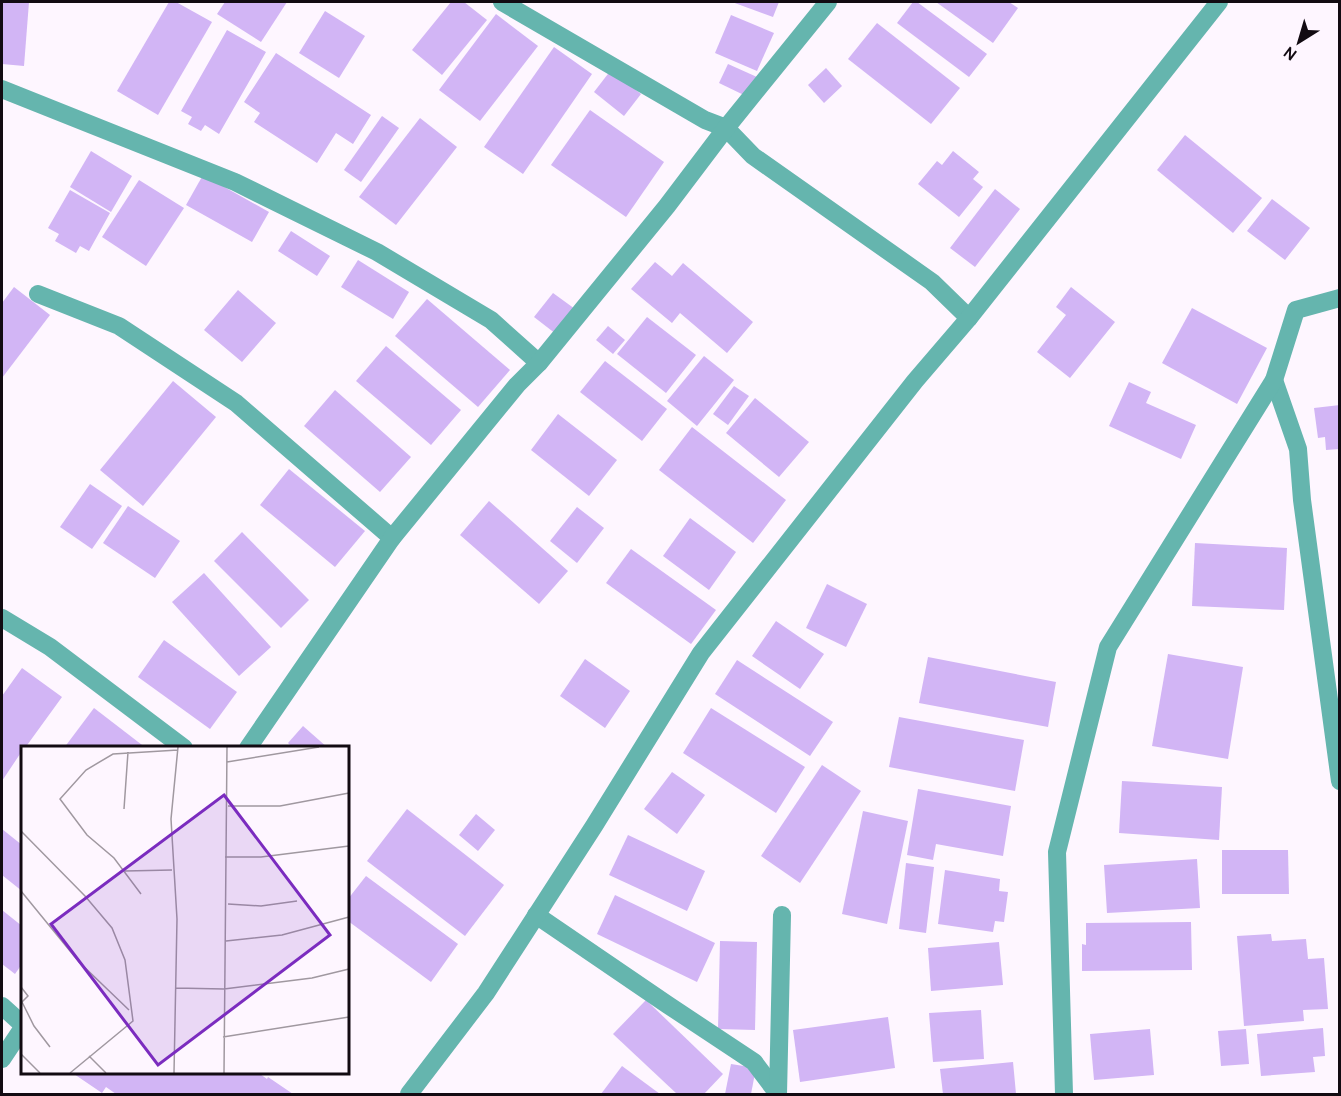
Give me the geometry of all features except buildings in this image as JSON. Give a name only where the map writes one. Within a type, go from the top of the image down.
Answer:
[{"type":"street","points":[[502,2],[705,120],[726,128],[753,156],[932,282],[969,318]]},
{"type":"street","points":[[249,746],[393,538],[667,206],[726,128],[828,2]]},
{"type":"street","points":[[409,1095],[486,993],[701,653],[915,381],[969,318],[1219,2]]},
{"type":"street","points":[[2,89],[235,182],[377,252],[491,320],[539,363]]},
{"type":"street","points":[[38,294],[119,326],[236,403],[393,538]]},
{"type":"street","points":[[1064,1095],[1057,852],[1108,647],[1274,381],[1296,310],[1340,298]]},
{"type":"street","points":[[1274,381],[1298,449],[1302,500],[1340,781]]},
{"type":"street","points":[[2,618],[50,647],[181,746]]},
{"type":"street","points":[[536,915],[754,1062],[778,1094]]},
{"type":"street","points":[[778,1094],[782,915]]},
{"type":"street","points":[[2,1006],[21,1023]]},
{"type":"street","points":[[2,1059],[21,1030]]}]
